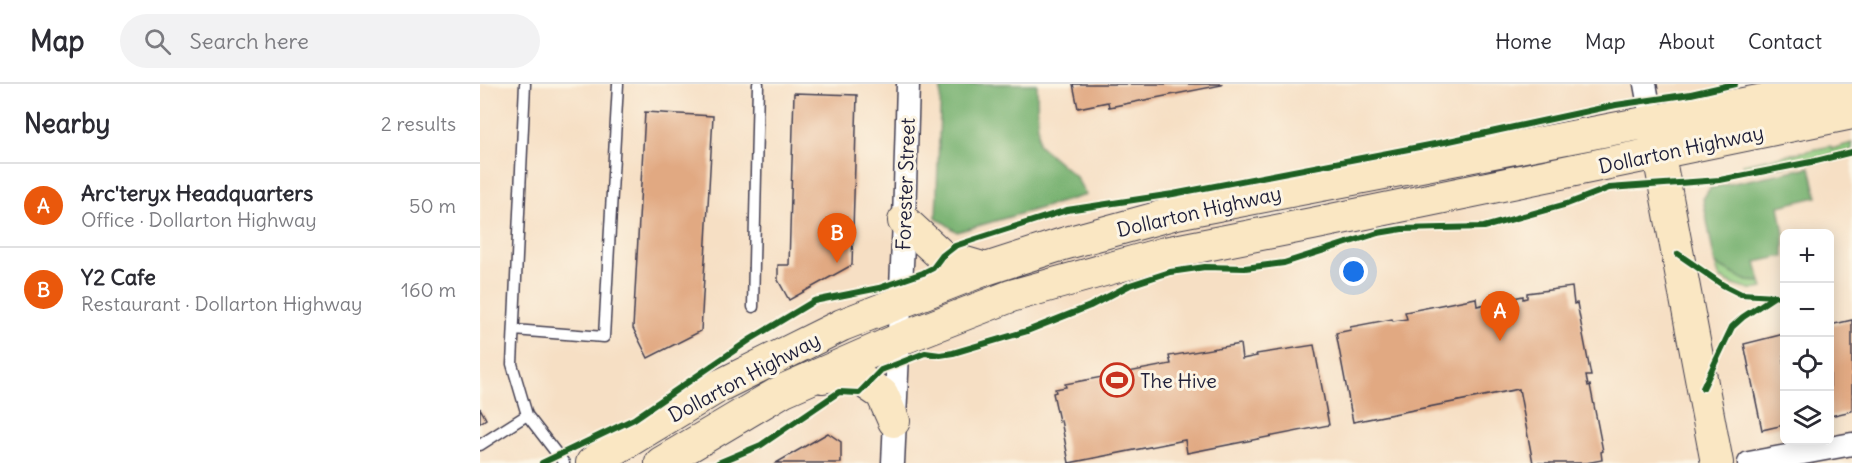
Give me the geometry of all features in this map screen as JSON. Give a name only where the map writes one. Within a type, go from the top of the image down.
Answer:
[{"type":"street","name":"Forester Street","points":[[892,463],[908,84]]},
{"type":"street","points":[[1645,84],[1717,463]]},
{"type":"street","name":"Dollarton Highway","points":[[592,463],[721,385],[842,325],[986,269],[1063,244],[1176,213],[1847,84]]},
{"type":"street","name":"Dollarton Highway","points":[[661,463],[784,390],[898,340],[1011,296],[1165,253],[1852,113]]},
{"type":"street","points":[[904,221],[942,256],[986,269]]},
{"type":"street","points":[[804,381],[849,372],[882,394],[894,421]]},
{"type":"street","points":[[1749,463],[1852,444]]},
{"type":"lane","points":[[525,84],[512,364],[527,415],[564,463]]},
{"type":"lane","points":[[514,330],[604,337],[618,84]]},
{"type":"lane","points":[[753,307],[758,84]]},
{"type":"lane","points":[[480,445],[527,415]]},
{"type":"green space","points":[[941,84],[1037,84],[1038,144],[1076,177],[1086,195],[957,232],[936,217]]},
{"type":"green space","points":[[1852,143],[1852,150],[1790,165],[1747,172],[1743,164],[1831,146],[1832,149]]},
{"type":"green space","points":[[1810,167],[1817,197],[1779,206],[1783,229],[1780,229],[1780,257],[1756,262],[1761,282],[1747,281],[1715,264],[1703,199],[1710,188]]},
{"type":"green space","points":[[1715,264],[1747,281],[1761,282],[1763,288],[1746,289],[1731,284],[1720,278]]},
{"type":"building","points":[[1073,84],[1222,85],[1109,107],[1108,102],[1078,108]]},
{"type":"building","points":[[794,93],[857,95],[852,265],[789,300],[778,280],[778,265],[789,265]]},
{"type":"building","points":[[645,112],[713,116],[701,331],[648,358],[633,328]]},
{"type":"building","points":[[1572,287],[1591,376],[1586,376],[1588,386],[1590,385],[1603,451],[1601,452],[1602,460],[1586,463],[1533,463],[1519,389],[1353,422],[1336,333],[1351,330],[1350,327],[1392,319],[1393,321],[1407,319],[1405,312],[1476,298],[1477,306],[1523,296],[1523,299],[1527,298],[1527,293]]},
{"type":"building","points":[[1852,320],[1852,411],[1834,415],[1834,337],[1834,324]]},
{"type":"building","points":[[1780,335],[1780,426],[1762,430],[1744,344]]},
{"type":"building","points":[[1240,344],[1242,359],[1257,356],[1256,354],[1314,345],[1329,425],[1187,453],[1185,440],[1069,463],[1053,393],[1056,392],[1055,389],[1066,387],[1065,384],[1171,364],[1169,356]]},
{"type":"building","points":[[480,408],[486,419],[480,423]]},
{"type":"building","points":[[828,433],[841,442],[841,463],[776,463]]},
{"type":"cycle path","points":[[542,463],[634,419],[751,339],[814,301],[879,288],[923,273],[933,268],[942,256],[955,246],[1067,210],[1173,194],[1440,143],[1616,105],[1691,94],[1735,84]]},
{"type":"cycle path","points":[[718,463],[761,445],[839,392],[859,393],[881,370],[925,353],[940,355],[953,353],[1027,331],[1090,306],[1130,285],[1170,272],[1205,267],[1245,268],[1284,263],[1378,233],[1402,229],[1484,227],[1567,204],[1609,188],[1720,180],[1852,152]]},
{"type":"cycle path","points":[[1678,254],[1723,285],[1741,294],[1775,296]]},
{"type":"cycle path","points":[[1703,388],[1732,327],[1775,296]]},
{"type":"place","name":"Y2 Cafe","points":[[837,263]]},
{"type":"place","name":"Arc'teryx Headquarters","points":[[1500,341]]},
{"type":"place","name":"The Hive","points":[[1117,380]]}]
